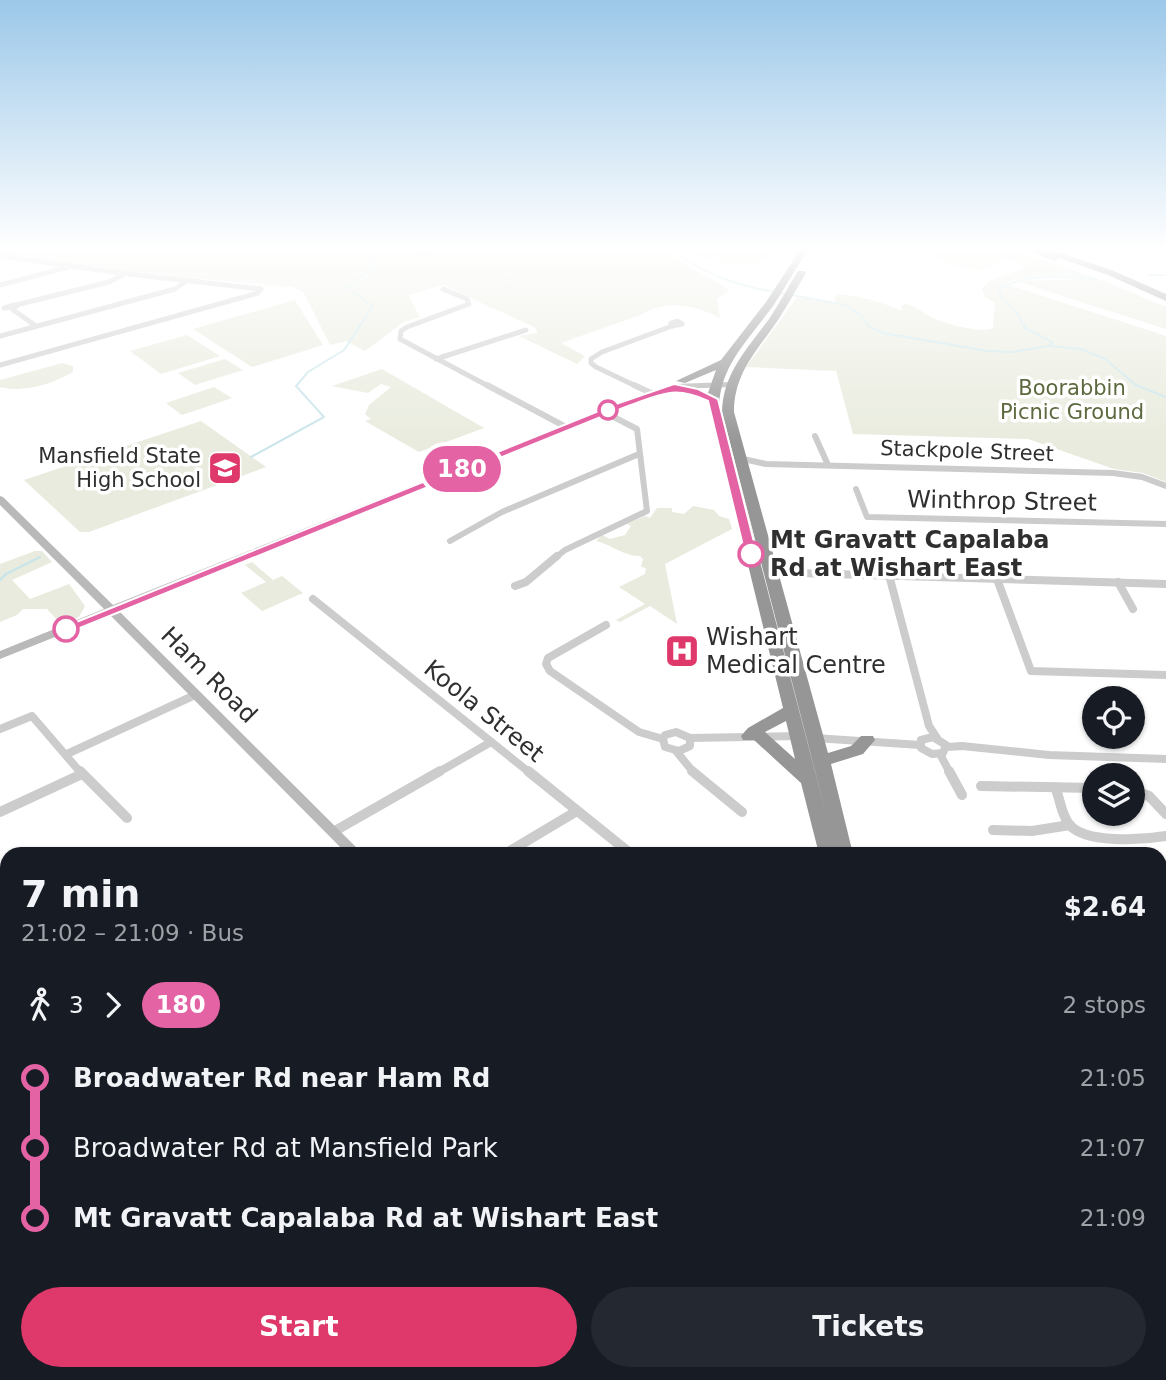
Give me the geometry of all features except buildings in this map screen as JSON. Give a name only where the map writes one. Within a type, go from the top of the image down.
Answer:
[{"type":"highway","points":[[761,314],[724,363],[715,382],[713,399],[826,847]]},
{"type":"highway","points":[[775,314],[743,359],[730,383],[727,411],[816,738],[842,847]]},
{"type":"highway","points":[[677,384],[724,363]]},
{"type":"highway","points":[[677,384],[713,399]]},
{"type":"highway","points":[[791,709],[776,720],[761,726],[754,736],[810,781]]},
{"type":"highway","points":[[822,761],[857,750],[867,740]]},
{"type":"main road","points":[[0,655],[651,393],[677,384],[730,383]]},
{"type":"main road","name":"Ham Road","points":[[0,499],[349,847]]},
{"type":"street","points":[[23,314],[36,326]]},
{"type":"street","points":[[0,337],[80,314]]},
{"type":"street","points":[[0,365],[181,314]]},
{"type":"street","points":[[440,314],[416,323],[401,331],[399,335],[405,343],[566,427]]},
{"type":"street","points":[[651,393],[596,368],[591,359],[602,352],[672,326]]},
{"type":"street","points":[[436,359],[526,330]]},
{"type":"street","points":[[515,586],[527,582],[565,550],[646,511],[637,429],[604,412]]},
{"type":"street","points":[[815,436],[828,465]]},
{"type":"street","points":[[450,541],[502,512],[639,454]]},
{"type":"street","name":"Stackpole Street","points":[[739,458],[766,464],[1113,473],[1142,477],[1166,486]]},
{"type":"street","name":"Stackpole Street","points":[[744,475],[752,467],[766,464]]},
{"type":"street","name":"Winthrop Street","points":[[856,489],[867,517],[1166,524]]},
{"type":"street","points":[[768,563],[798,573]]},
{"type":"street","points":[[774,584],[798,573],[1166,584]]},
{"type":"street","points":[[889,575],[929,726],[944,751],[962,795]]},
{"type":"street","points":[[996,579],[1031,671],[1166,675]]},
{"type":"street","points":[[1118,582],[1133,609]]},
{"type":"street","name":"Koola Street","points":[[313,599],[622,847]]},
{"type":"street","points":[[606,625],[548,658],[546,664],[550,671],[639,732],[663,739]]},
{"type":"street","points":[[67,754],[195,695]]},
{"type":"street","points":[[0,729],[33,716],[82,774],[127,818]]},
{"type":"street","points":[[921,743],[929,726]]},
{"type":"street","points":[[663,739],[676,732],[690,738],[798,736],[921,743],[937,738]]},
{"type":"street","points":[[676,751],[690,746],[690,738]]},
{"type":"street","points":[[663,739],[665,747],[676,751],[686,767],[731,799],[741,812]]},
{"type":"street","points":[[333,832],[491,742]]},
{"type":"street","points":[[921,743],[927,753],[962,746],[1049,755],[1166,759]]},
{"type":"street","points":[[0,813],[82,774]]},
{"type":"street","points":[[981,786],[1082,788]]},
{"type":"street","points":[[1055,787],[1070,825]]},
{"type":"street","points":[[1145,795],[1166,814]]},
{"type":"street","points":[[517,847],[577,811]]},
{"type":"street","points":[[993,831],[1030,833],[1070,825],[1093,836],[1154,839],[1166,836]]},
{"type":"green space","points":[[244,314],[304,314],[323,345],[252,367],[193,329]]},
{"type":"green space","points":[[315,314],[419,314],[420,317],[404,322],[365,351],[346,341],[330,345]]},
{"type":"green space","points":[[507,314],[642,314],[561,343],[585,356],[577,364],[519,336],[537,333],[536,328]]},
{"type":"green space","name":"Boorabbin Picnic Ground","points":[[785,314],[927,314],[961,327],[993,328],[994,314],[1100,314],[1166,336],[1166,482],[1143,473],[1114,469],[1028,439],[853,434],[836,371],[746,367]]},
{"type":"green space","points":[[1120,314],[1166,314],[1166,329]]},
{"type":"green space","points":[[187,335],[220,356],[161,374],[130,351]]},
{"type":"green space","points":[[225,359],[243,370],[195,385],[178,373]]},
{"type":"green space","points":[[62,363],[73,366],[73,372],[38,386],[19,389],[0,387],[0,380]]},
{"type":"green space","points":[[382,369],[484,428],[419,452],[365,421],[371,419],[365,414],[369,405],[391,387],[381,384],[368,393],[332,386]]},
{"type":"green space","points":[[214,387],[232,398],[182,415],[166,403]]},
{"type":"green space","points":[[201,421],[266,467],[89,532],[80,532],[24,480]]},
{"type":"green space","points":[[693,506],[714,510],[719,516],[729,519],[732,529],[665,564],[677,624],[650,606],[620,622],[616,620],[645,604],[619,587],[645,574],[646,568],[641,567],[643,559],[640,556],[596,541],[602,535],[610,539],[625,535],[631,526],[627,524],[645,516],[650,518],[657,508],[672,508],[672,512],[684,514]]},
{"type":"green space","points":[[42,551],[52,562],[12,580],[30,599],[69,584],[85,606],[79,617],[61,624],[47,609],[23,609],[17,615],[0,622],[0,564]]},
{"type":"green space","points":[[252,562],[273,580],[282,576],[303,593],[262,611],[241,593],[266,582],[245,565]]},
{"type":"waterway","points":[[251,457],[324,417],[296,386],[308,372],[344,350],[367,314]]},
{"type":"waterway","points":[[859,314],[868,326],[883,333],[987,351],[1012,352],[1049,346],[1081,349],[1105,359],[1136,385],[1166,397]]},
{"type":"waterway","points":[[1018,314],[1025,328],[1052,342],[1050,345]]},
{"type":"waterway","points":[[0,580],[6,574],[40,557]]},
{"type":"bus line","name":"180","points":[[66,629],[620,406],[674,387],[713,399],[751,554]]},
{"type":"place","name":"Mansfield State High School","points":[[225,468]]},
{"type":"place","name":"Mt Gravatt Capalaba Rd at Wishart East","points":[[751,554]]},
{"type":"place","name":"Wishart Medical Centre","points":[[682,651]]}]
